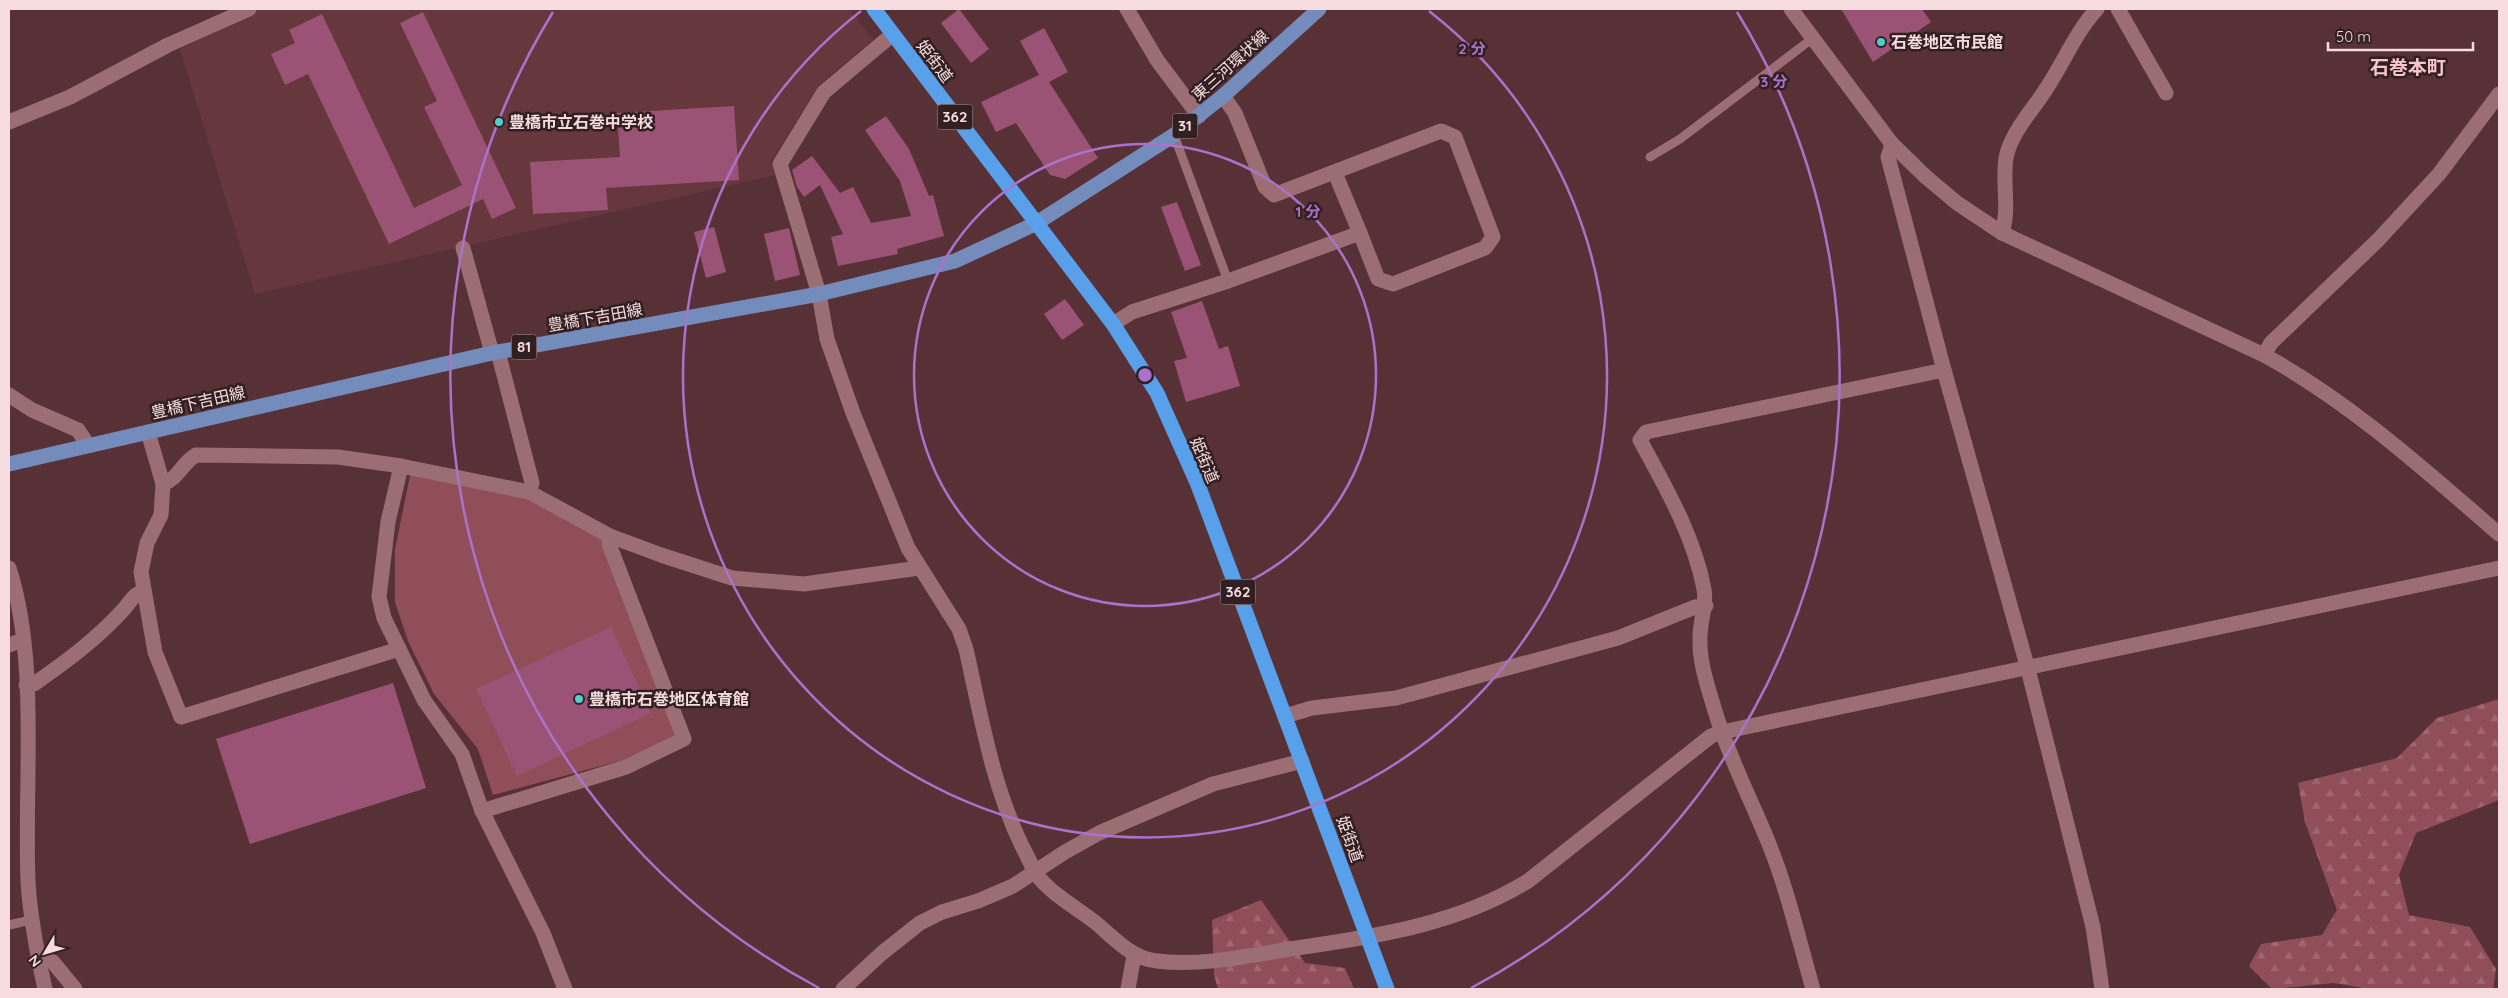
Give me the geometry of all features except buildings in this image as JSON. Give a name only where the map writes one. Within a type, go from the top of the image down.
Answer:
[{"type":"highway","name":"姫街道","points":[[874,9],[1113,324],[1157,394],[1198,485],[1387,989]]},
{"type":"main road","name":"東三河環状線","points":[[1036,224],[1199,116],[1319,9]]},
{"type":"main road","name":"豊橋下吉田線","points":[[9,464],[495,352],[819,294],[955,261],[1036,224]]},
{"type":"street","points":[[9,122],[70,96],[168,45],[249,9]]},
{"type":"street","points":[[1127,9],[1157,60],[1199,116]]},
{"type":"street","points":[[1791,9],[1892,144],[1926,177],[1957,203],[2002,233],[2264,355],[2304,377],[2342,404],[2442,484],[2499,534]]},
{"type":"street","points":[[2002,233],[2006,221],[2006,157],[2014,136],[2047,88],[2082,25],[2098,9]]},
{"type":"street","points":[[2118,9],[2166,93]]},
{"type":"street","points":[[893,34],[824,92],[780,164],[819,294],[827,339],[853,413],[908,548],[958,629],[966,649],[996,782],[1015,830],[1036,873],[1052,891],[1137,957],[1157,961],[1208,961],[1368,938],[1410,929],[1502,897],[1528,881],[1711,736],[1722,732],[2028,669],[2499,568]]},
{"type":"street","points":[[2264,355],[2270,343],[2378,240],[2439,174],[2499,95]]},
{"type":"street","points":[[1223,96],[1235,113],[1265,187],[1274,194],[1335,173],[1441,131],[1455,137],[1493,237],[1485,248],[1393,284],[1378,279],[1335,173]]},
{"type":"street","points":[[1892,144],[1888,157],[1944,370],[2028,669],[2092,927],[2102,989]]},
{"type":"street","points":[[1113,324],[1132,312],[1228,282],[1360,233]]},
{"type":"street","points":[[463,248],[532,483],[529,492]]},
{"type":"street","points":[[1813,989],[1786,890],[1769,844],[1726,747],[1701,661],[1700,636],[1706,606],[1704,588],[1685,530],[1668,492],[1640,440],[1646,432],[1944,370]]},
{"type":"street","points":[[9,395],[32,410],[78,430],[88,445]]},
{"type":"street","points":[[148,432],[163,484],[161,515],[146,543],[141,572],[155,652],[181,716],[399,649]]},
{"type":"street","points":[[163,484],[173,480],[185,461],[196,455],[338,457],[401,466],[529,492],[610,536],[732,578],[804,584],[919,568]]},
{"type":"street","points":[[401,466],[388,522],[379,597],[384,618],[424,700],[462,754],[482,811],[543,934],[565,989]]},
{"type":"street","points":[[482,811],[626,766],[684,740],[609,544],[610,536]]},
{"type":"street","points":[[9,568],[15,586],[24,640],[28,881],[31,920],[44,989]]},
{"type":"street","points":[[26,685],[34,684],[87,646],[125,608],[136,594],[144,592]]},
{"type":"street","points":[[1285,716],[1312,708],[1396,698],[1618,638],[1695,608],[1706,606]]},
{"type":"street","points":[[9,645],[24,640]]},
{"type":"street","points":[[843,989],[882,953],[920,924],[942,912],[978,901],[1013,886],[1036,873],[1065,852],[1099,833],[1213,784],[1302,761]]},
{"type":"street","points":[[38,957],[54,962],[75,989]]},
{"type":"street","points":[[1128,989],[1133,961],[1137,957]]},
{"type":"lane","points":[[1650,157],[1680,139],[1813,38]]},
{"type":"lane","points":[[1174,134],[1228,282]]},
{"type":"lane","points":[[9,924],[31,920]]},
{"type":"shaded area","name":"豊橋市立石巻中学校","points":[[261,9],[850,9],[873,40],[820,84],[771,161],[775,175],[255,294],[180,49]]},
{"type":"green space","points":[[411,471],[532,498],[602,538],[675,737],[623,760],[493,795],[478,749],[434,694],[408,641],[395,602],[395,549]]},
{"type":"green space","points":[[2499,699],[2499,800],[2416,833],[2399,875],[2409,915],[2470,927],[2496,969],[2493,989],[2369,989],[2334,983],[2272,989],[2249,966],[2261,944],[2322,935],[2337,910],[2305,822],[2298,783],[2397,758],[2437,718]]},
{"type":"green space","points":[[1261,900],[1305,963],[1345,968],[1354,989],[1218,989],[1214,975],[1212,920]]},
{"type":"place","name":"石巻地区市民館","points":[[1881,42]]},
{"type":"place","name":"豊橋市立石巻中学校","points":[[499,122]]},
{"type":"place","name":"豊橋市石巻地区体育館","points":[[579,699]]},
{"type":"district","name":"石巻本町","points":[[2408,67]]}]
